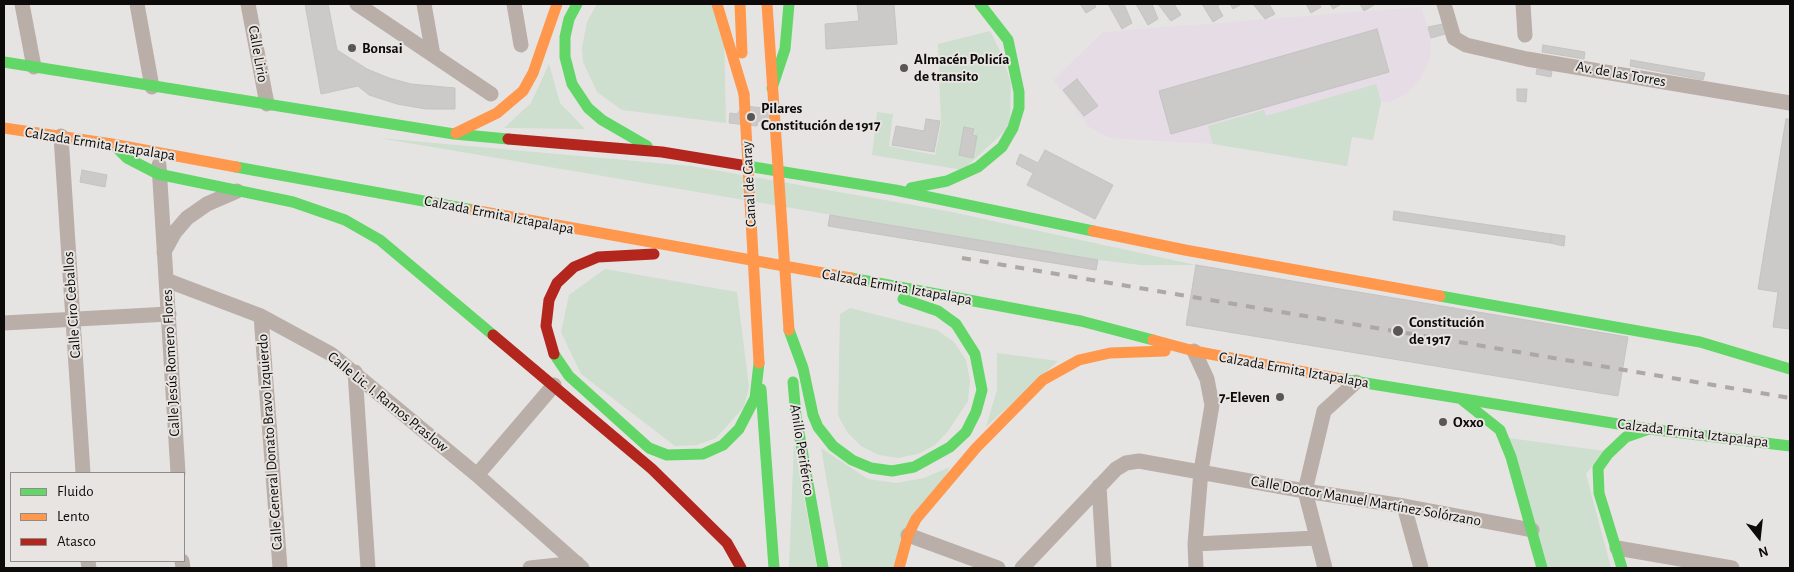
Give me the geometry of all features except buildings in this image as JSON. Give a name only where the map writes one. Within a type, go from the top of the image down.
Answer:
[{"type":"main road","points":[[454,134],[497,114],[523,91],[536,66],[557,4]]},
{"type":"main road","points":[[577,4],[569,19],[565,44],[568,71],[579,96],[588,108],[617,131],[662,152]]},
{"type":"main road","points":[[716,4],[722,15],[744,94]]},
{"type":"main road","name":"Canal de Garay","points":[[740,4],[759,363]]},
{"type":"main road","name":"Canal de Garay","points":[[767,4],[789,330]]},
{"type":"main road","points":[[772,88],[785,49],[789,4]]},
{"type":"main road","points":[[895,190],[947,181],[978,167],[999,150],[1013,128],[1019,108],[1019,92],[1008,40],[980,4]]},
{"type":"main road","points":[[4,62],[454,134],[662,152],[895,190],[1185,250],[1700,342],[1790,369]]},
{"type":"main road","name":"Calzada Ermita Iztapalapa","points":[[4,128],[112,144],[868,281],[1080,321],[1194,351],[1356,382],[1649,429],[1790,446]]},
{"type":"main road","points":[[112,144],[127,158],[158,174],[293,202],[345,220],[380,240],[652,469],[727,543],[741,568]]},
{"type":"main road","points":[[684,249],[652,254],[610,254],[587,260],[563,275],[552,291],[547,308],[546,326],[554,354],[569,376],[641,442],[667,455],[685,456],[703,454],[731,438],[751,409],[758,387],[759,363]]},
{"type":"main road","points":[[789,330],[803,368],[813,415],[818,427],[833,446],[856,463],[881,470],[903,469],[924,462],[950,447],[971,423],[982,390],[978,366],[969,342],[949,318],[938,311],[891,294],[868,281]]},
{"type":"main road","name":"Anillo Periférico","points":[[789,330],[796,416],[823,568]]},
{"type":"main road","points":[[899,568],[908,535],[916,519],[976,448],[1043,380],[1079,360],[1110,352],[1194,351]]},
{"type":"main road","points":[[759,363],[774,568]]},
{"type":"main road","points":[[1461,399],[1500,430],[1511,458],[1542,568]]},
{"type":"main road","points":[[1622,568],[1599,493],[1598,468],[1608,454],[1626,437],[1649,429]]},
{"type":"street","points":[[22,4],[34,67]]},
{"type":"street","points":[[137,4],[152,87]]},
{"type":"street","name":"Calle Lirio","points":[[248,4],[267,104]]},
{"type":"street","points":[[357,4],[491,94]]},
{"type":"street","points":[[424,4],[433,55]]},
{"type":"street","points":[[514,4],[521,46]]},
{"type":"street","name":"Av. de las Torres","points":[[1444,4],[1454,38],[1466,45],[1503,54],[1790,103]]},
{"type":"street","points":[[1523,4],[1526,35]]},
{"type":"street","name":"Calle Ciro Ceballos","points":[[61,136],[83,472]]},
{"type":"street","name":"Calle Jesús Romero Flores","points":[[159,153],[158,174],[169,314],[178,472]]},
{"type":"street","points":[[164,252],[175,232],[187,218],[206,204],[237,191]]},
{"type":"street","name":"Calle Lic. I. Ramos Praslow","points":[[166,280],[261,316],[301,336],[355,372],[477,475],[580,566]]},
{"type":"street","points":[[4,323],[169,314]]},
{"type":"street","name":"Calle General Donato Bravo Izquierdo","points":[[261,316],[280,568]]},
{"type":"street","points":[[1194,351],[1208,379],[1212,405],[1201,471],[1194,544],[1196,568]]},
{"type":"street","points":[[355,372],[368,568]]},
{"type":"street","points":[[1325,568],[1305,491],[1324,411],[1356,382]]},
{"type":"street","points":[[477,475],[554,385]]},
{"type":"street","name":"Calle Doctor Manuel Martínez Solórzano","points":[[1022,568],[1116,469],[1133,462],[1201,471],[1532,530]]},
{"type":"street","points":[[1099,486],[1104,568]]},
{"type":"street","points":[[1404,506],[1421,568]]},
{"type":"street","points":[[908,535],[998,568]]},
{"type":"street","points":[[1194,544],[1316,538]]},
{"type":"street","points":[[1617,548],[1732,568]]},
{"type":"street","points":[[530,568],[580,566]]},
{"type":"shaded area","points":[[1421,7],[1431,38],[1430,58],[1427,66],[1419,81],[1406,94],[1390,102],[1381,102],[1373,140],[1352,137],[1347,166],[1213,144],[1110,138],[1089,127],[1053,80],[1103,32]]},
{"type":"green space","points":[[597,4],[720,4],[724,32],[726,123],[622,110],[597,92],[583,62],[582,47],[587,22]]},
{"type":"green space","points":[[990,31],[1001,53],[1011,83],[1010,126],[963,170],[872,155],[877,112],[893,114],[889,146],[935,155],[941,123],[938,44]]},
{"type":"green space","points":[[549,64],[560,103],[585,129],[504,128],[531,103]]},
{"type":"green space","points":[[1376,84],[1381,102],[1373,140],[1352,137],[1347,166],[1213,144],[1208,126],[1264,110],[1266,116]]},
{"type":"green space","points":[[379,138],[691,166],[947,211],[1196,265],[1141,265],[1098,260]]},
{"type":"green space","points":[[605,269],[737,292],[749,387],[744,407],[716,438],[697,445],[675,446],[581,374],[561,332],[569,295]]},
{"type":"green space","points":[[850,308],[937,330],[954,342],[966,360],[970,380],[968,401],[948,431],[935,445],[918,454],[898,458],[879,455],[861,446],[847,432],[838,415],[840,314]]},
{"type":"green space","points":[[997,353],[1058,361],[986,427],[997,390]]},
{"type":"green space","points":[[1509,438],[1604,451],[1586,474],[1611,568],[1546,568]]},
{"type":"green space","points":[[794,443],[817,568],[789,568]]},
{"type":"green space","points":[[821,448],[868,479],[896,483],[924,478],[950,467],[896,568],[842,568]]},
{"type":"railway","points":[[962,258],[1790,398]]},
{"type":"traffic: fast","points":[[577,4],[569,19],[565,37],[565,57],[572,84],[588,108],[602,120],[647,146]]},
{"type":"traffic: fast","points":[[772,88],[785,49],[789,4]]},
{"type":"traffic: fast","points":[[911,188],[947,181],[978,167],[1002,147],[1013,128],[1019,108],[1019,92],[1008,40],[980,4]]},
{"type":"traffic: fast","points":[[4,62],[454,134],[508,139]]},
{"type":"traffic: fast","points":[[117,148],[127,158],[158,174],[293,202],[345,220],[380,240],[493,335]]},
{"type":"traffic: fast","points":[[747,166],[895,190],[1093,231]]},
{"type":"traffic: fast","points":[[236,167],[473,210]]},
{"type":"traffic: fast","points":[[851,278],[1081,321],[1153,340]]},
{"type":"traffic: fast","points":[[1440,296],[1700,342],[1790,369]]},
{"type":"traffic: fast","points":[[789,330],[803,368],[813,415],[818,427],[833,446],[852,460],[871,468],[892,471],[914,467],[950,447],[966,432],[976,412],[982,390],[975,354],[956,324],[938,311],[903,299]]},
{"type":"traffic: fast","points":[[554,354],[569,376],[649,448],[667,455],[703,454],[723,445],[739,429],[755,398],[759,363]]},
{"type":"traffic: fast","points":[[1341,379],[1649,429],[1790,446]]},
{"type":"traffic: fast","points":[[793,382],[796,416],[823,568]]},
{"type":"traffic: fast","points":[[761,389],[774,568]]},
{"type":"traffic: fast","points":[[1461,399],[1500,430],[1511,457],[1542,568]]},
{"type":"traffic: fast","points":[[1622,568],[1599,493],[1598,468],[1608,454],[1626,437],[1649,429]]},
{"type":"traffic: slow","points":[[456,133],[497,113],[523,91],[533,73],[557,4]]},
{"type":"traffic: slow","points":[[717,4],[744,94]]},
{"type":"traffic: slow","points":[[740,4],[742,53]]},
{"type":"traffic: slow","points":[[767,4],[789,330]]},
{"type":"traffic: slow","points":[[744,94],[759,363]]},
{"type":"traffic: slow","points":[[4,128],[112,144],[236,167]]},
{"type":"traffic: slow","points":[[473,210],[851,278]]},
{"type":"traffic: slow","points":[[1093,231],[1185,250],[1440,296]]},
{"type":"traffic: slow","points":[[1153,340],[1194,351],[1341,379]]},
{"type":"traffic: slow","points":[[899,568],[908,535],[916,519],[976,448],[1043,380],[1079,360],[1110,353],[1165,351]]},
{"type":"traffic: jam","points":[[508,139],[662,152],[747,166]]},
{"type":"traffic: jam","points":[[554,354],[546,326],[549,300],[557,283],[574,267],[598,257],[654,254]]},
{"type":"traffic: jam","points":[[493,335],[652,469],[727,543],[741,568]]},
{"type":"place","name":"Bonsai","points":[[352,48]]},
{"type":"place","name":"Almacén Policía de transito","points":[[904,68]]},
{"type":"place","name":"Pilares Constitución de 1917","points":[[751,117]]},
{"type":"place","name":"Constitución de 1917","points":[[1398,331]]},
{"type":"place","name":"7-Eleven","points":[[1280,397]]},
{"type":"place","name":"Oxxo","points":[[1443,422]]}]
